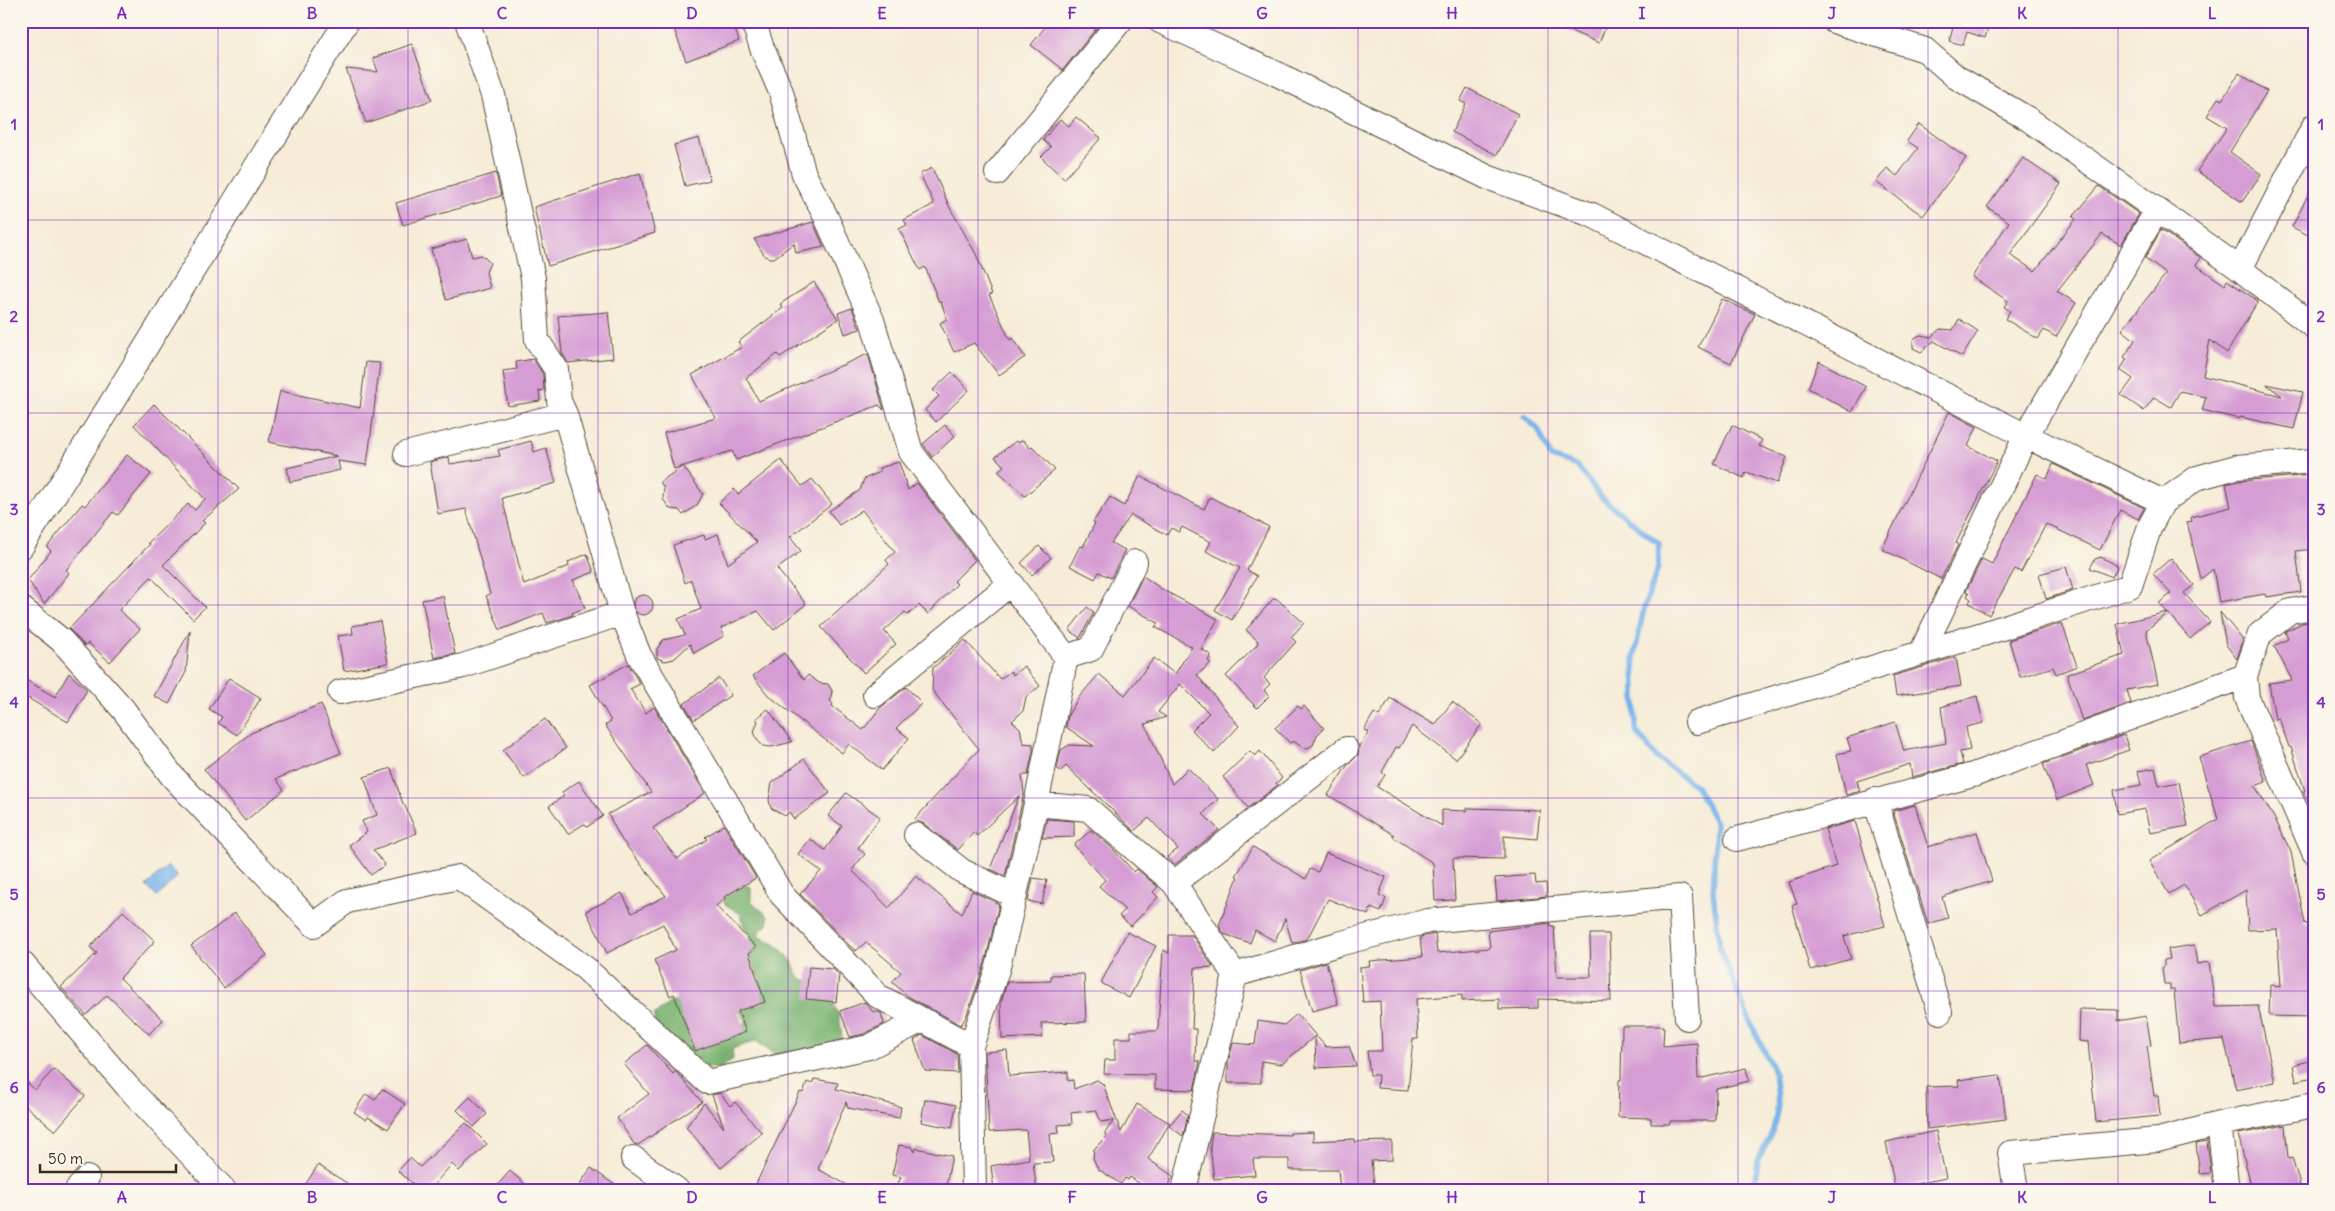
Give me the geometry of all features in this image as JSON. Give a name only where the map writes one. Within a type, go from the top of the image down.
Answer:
[{"type":"street","points":[[21,546],[102,422],[262,155],[347,21]]},
{"type":"street","points":[[466,21],[493,95],[533,278],[537,340],[556,369],[559,400],[565,414],[622,613],[639,655],[782,896],[878,996],[920,1021],[971,1046]]},
{"type":"street","points":[[753,21],[762,48],[781,92],[804,174],[826,217],[872,320],[911,452],[1066,657],[1036,804],[998,967],[971,1046],[974,1190]]},
{"type":"street","points":[[997,173],[1120,21]]},
{"type":"street","points":[[1160,21],[1276,74],[1487,177],[1592,214],[2026,436],[2163,502]]},
{"type":"street","points":[[1834,21],[1925,50],[1956,77],[2028,119],[2240,269],[2314,327]]},
{"type":"street","points":[[2240,269],[2314,126]]},
{"type":"street","points":[[1921,653],[2026,436],[2157,210]]},
{"type":"street","points":[[406,454],[565,414]]},
{"type":"street","points":[[1697,722],[2130,586],[2150,526],[2163,502],[2197,478],[2236,466],[2314,461]]},
{"type":"street","points":[[1066,657],[1092,650],[1135,562]]},
{"type":"street","points":[[875,695],[1011,583]]},
{"type":"street","points":[[2314,607],[2290,611],[2260,634],[2246,676],[2247,698],[2314,852]]},
{"type":"street","points":[[21,608],[61,640],[123,710],[172,776],[314,925],[347,901],[459,877],[585,968],[707,1082],[869,1047],[920,1021]]},
{"type":"street","points":[[340,692],[463,666],[622,613]]},
{"type":"street","points":[[1737,839],[1875,800],[1973,775],[2246,676]]},
{"type":"street","points":[[1174,883],[1346,749]]},
{"type":"street","points":[[1875,800],[1940,1012]]},
{"type":"street","points":[[1036,804],[1088,809],[1174,883],[1235,975],[1184,1190]]},
{"type":"street","points":[[916,835],[962,871],[1015,896]]},
{"type":"street","points":[[1235,975],[1338,944],[1428,921],[1680,897],[1687,1018]]},
{"type":"street","points":[[21,962],[127,1086],[224,1190]]},
{"type":"street","points":[[2016,1190],[2010,1153],[2158,1140],[2219,1124],[2314,1105]]},
{"type":"street","points":[[2219,1124],[2227,1190]]},
{"type":"street","points":[[633,1158],[677,1190]]},
{"type":"green space","points":[[740,883],[751,887],[751,901],[768,916],[768,925],[759,931],[760,937],[783,951],[793,963],[799,976],[821,988],[835,1008],[840,1023],[842,1040],[831,1048],[780,1059],[756,1041],[732,1049],[733,1059],[720,1069],[698,1066],[654,1026],[655,1014],[672,1001],[681,1001],[736,1030],[747,1021],[733,1003],[755,989],[761,978],[750,969],[747,945],[751,937],[744,927],[741,914],[726,905],[721,898]]},
{"type":"water","points":[[168,866],[178,876],[157,897],[146,886]]},
{"type":"building","points":[[671,21],[732,21],[739,41],[686,61]]},
{"type":"building","points":[[1050,21],[1102,21],[1063,70],[1031,45]]},
{"type":"building","points":[[1547,21],[1608,21],[1599,43]]},
{"type":"building","points":[[1943,21],[1990,21],[1985,38],[1967,32],[1963,45],[1949,41],[1953,27],[1943,24]]},
{"type":"building","points":[[412,44],[432,100],[366,123],[346,69],[378,72],[373,58]]},
{"type":"building","points":[[2239,73],[2267,91],[2230,152],[2261,174],[2242,202],[2197,171],[2227,128],[2207,116],[2218,98],[2222,100]]},
{"type":"building","points":[[1467,88],[1518,114],[1497,155],[1452,132],[1466,104],[1460,101]]},
{"type":"building","points":[[1076,117],[1101,138],[1064,179],[1041,157],[1051,147],[1043,140],[1060,119],[1069,126]]},
{"type":"building","points":[[1919,124],[1966,158],[1923,216],[1876,182],[1887,168],[1897,176],[1918,148],[1907,141]]},
{"type":"building","points":[[699,138],[710,180],[685,186],[674,145]]},
{"type":"building","points":[[2023,158],[2061,184],[2010,255],[2035,271],[2076,219],[2073,217],[2099,186],[2139,214],[2121,245],[2102,234],[2057,291],[2076,303],[2056,337],[2044,330],[2038,339],[2005,319],[2010,311],[2004,307],[2008,301],[1972,277],[2009,222],[1987,207]]},
{"type":"building","points":[[932,168],[950,208],[976,254],[992,294],[989,295],[1010,340],[1012,338],[1025,357],[999,375],[974,343],[954,352],[940,323],[947,319],[941,302],[939,302],[925,267],[920,270],[899,229],[907,225],[904,220],[934,204],[920,174]]},
{"type":"building","points":[[496,173],[501,196],[403,225],[396,203]]},
{"type":"building","points":[[640,173],[655,233],[548,266],[534,207]]},
{"type":"building","points":[[2314,183],[2314,238],[2292,227]]},
{"type":"building","points":[[813,222],[824,247],[796,253],[794,243],[774,258],[770,258],[765,256],[754,239]]},
{"type":"building","points":[[2161,230],[2201,258],[2196,265],[2225,285],[2227,280],[2258,301],[2227,353],[2210,340],[2203,376],[2282,396],[2266,384],[2303,392],[2294,429],[2202,410],[2206,397],[2180,391],[2171,407],[2154,397],[2144,411],[2121,395],[2133,379],[2120,370],[2127,359],[2124,357],[2135,340],[2122,330],[2166,274],[2145,258]]},
{"type":"building","points":[[467,239],[472,257],[482,255],[490,263],[486,272],[490,288],[446,300],[431,249]]},
{"type":"building","points":[[814,282],[838,319],[780,357],[777,354],[746,378],[759,401],[868,354],[884,410],[879,405],[736,460],[732,451],[674,469],[664,433],[716,418],[692,375],[742,347],[738,342],[783,308],[780,304]]},
{"type":"building","points":[[1722,299],[1755,314],[1731,363],[1698,347]]},
{"type":"building","points":[[852,308],[860,329],[845,334],[838,313]]},
{"type":"building","points":[[608,312],[613,358],[568,363],[562,353],[558,316]]},
{"type":"building","points":[[1959,319],[1978,331],[1962,357],[1934,341],[1921,352],[1913,348],[1913,340],[1916,337],[1920,335],[1931,337],[1940,329],[1953,330]]},
{"type":"building","points":[[533,359],[543,374],[544,390],[539,391],[540,401],[508,406],[503,371],[517,369],[516,362]]},
{"type":"building","points":[[1819,361],[1866,387],[1852,412],[1808,388]]},
{"type":"building","points":[[366,362],[380,363],[367,465],[338,461],[340,470],[290,482],[287,468],[337,456],[269,442],[280,391],[360,408]]},
{"type":"building","points":[[952,372],[969,390],[936,422],[925,410],[939,396],[933,390]]},
{"type":"building","points":[[154,404],[239,489],[202,521],[205,523],[163,565],[205,607],[193,619],[151,577],[119,610],[140,629],[110,662],[88,643],[85,646],[69,629],[150,544],[148,543],[188,504],[195,510],[205,499],[134,425]]},
{"type":"building","points":[[1949,412],[1977,427],[1968,446],[1997,461],[1956,543],[1958,545],[1941,579],[1882,549]]},
{"type":"building","points":[[945,425],[955,436],[932,457],[923,444]]},
{"type":"building","points":[[1732,425],[1762,440],[1759,446],[1787,457],[1777,483],[1746,472],[1744,478],[1714,464]]},
{"type":"building","points":[[1023,440],[1030,448],[1032,446],[1055,470],[1025,496],[998,471],[1004,466],[995,457],[1016,441],[1018,443]]},
{"type":"building","points":[[531,441],[534,452],[546,448],[556,483],[502,498],[524,585],[569,566],[568,562],[587,554],[594,572],[573,580],[585,608],[572,613],[573,615],[547,623],[543,613],[500,630],[486,596],[490,594],[466,509],[438,514],[430,462],[449,457],[450,464],[500,456],[498,450]]},
{"type":"building","points":[[127,455],[151,474],[118,515],[113,512],[66,570],[69,573],[44,604],[28,580],[51,551],[47,547],[82,504],[85,506]]},
{"type":"building","points":[[781,460],[802,486],[812,479],[832,504],[790,537],[801,551],[777,569],[806,604],[774,630],[758,611],[721,628],[724,636],[694,653],[690,644],[674,659],[665,661],[657,658],[657,649],[663,640],[685,635],[678,619],[701,609],[691,580],[685,583],[673,545],[704,535],[705,539],[718,534],[728,564],[757,542],[719,503],[734,489],[738,494]]},
{"type":"building","points":[[899,462],[908,490],[917,483],[975,560],[954,581],[957,584],[928,614],[919,605],[908,615],[905,612],[884,631],[896,644],[864,673],[821,627],[889,564],[886,560],[895,552],[862,510],[839,525],[829,511],[860,490],[864,479],[880,472],[879,468]]},
{"type":"building","points":[[2053,464],[2144,508],[2138,519],[2120,510],[2100,550],[2046,524],[2021,572],[2015,569],[1989,615],[1969,603],[1971,599],[1967,596],[1969,593],[1966,591],[1982,559],[1992,564],[2037,474],[2047,479]]},
{"type":"building","points":[[683,466],[703,494],[697,505],[683,515],[679,510],[670,509],[663,499],[664,488],[660,482]]},
{"type":"building","points":[[2314,475],[2314,549],[2296,551],[2301,592],[2266,597],[2265,594],[2219,602],[2213,569],[2201,579],[2187,522],[2192,521],[2191,517],[2231,507],[2226,484],[2238,481]]},
{"type":"building","points":[[1140,476],[1204,509],[1210,497],[1269,527],[1247,570],[1257,576],[1232,620],[1215,610],[1240,568],[1206,551],[1211,542],[1182,527],[1179,532],[1171,528],[1167,535],[1131,515],[1111,543],[1125,550],[1111,578],[1099,572],[1095,579],[1070,566],[1080,546],[1083,547],[1095,523],[1093,522],[1110,497],[1124,506]]},
{"type":"building","points":[[1039,546],[1051,558],[1032,575],[1021,563]]},
{"type":"building","points":[[2101,557],[2118,566],[2112,577],[2090,568],[2095,559]]},
{"type":"building","points":[[2171,558],[2194,585],[2184,593],[2210,622],[2190,639],[2168,613],[2146,630],[2158,684],[2127,690],[2131,703],[2082,721],[2067,674],[2124,655],[2117,624],[2167,612],[2159,603],[2171,594],[2153,574]]},
{"type":"building","points":[[2066,567],[2073,590],[2046,599],[2039,574]]},
{"type":"building","points":[[1143,576],[1163,590],[1218,619],[1201,649],[1211,655],[1208,661],[1211,663],[1197,675],[1239,726],[1214,753],[1192,730],[1209,713],[1180,684],[1158,712],[1166,717],[1145,724],[1172,784],[1188,768],[1218,799],[1203,814],[1219,830],[1174,865],[1167,857],[1178,849],[1149,818],[1134,831],[1066,766],[1060,772],[1057,768],[1061,750],[1069,745],[1094,746],[1066,727],[1068,715],[1079,697],[1099,674],[1125,695],[1154,658],[1175,674],[1192,647],[1155,627],[1158,623],[1128,606]]},
{"type":"building","points":[[643,595],[650,598],[653,605],[650,612],[643,615],[636,612],[633,605],[636,598]]},
{"type":"building","points":[[443,596],[455,654],[434,658],[422,600]]},
{"type":"building","points":[[1274,598],[1304,623],[1291,637],[1296,642],[1264,678],[1270,684],[1264,690],[1269,696],[1257,708],[1226,676],[1257,645],[1258,641],[1246,630]]},
{"type":"building","points":[[1087,607],[1094,612],[1080,638],[1069,630]]},
{"type":"building","points":[[2220,612],[2243,640],[2237,659],[2226,645]]},
{"type":"building","points":[[380,621],[388,663],[344,671],[338,636],[353,634],[352,626]]},
{"type":"building","points":[[2314,621],[2314,808],[2311,808],[2303,791],[2305,791],[2291,747],[2289,747],[2279,718],[2275,719],[2269,683],[2292,680],[2274,646],[2288,639],[2285,632],[2288,630],[2302,623]]},
{"type":"building","points":[[2062,623],[2077,666],[2056,674],[2053,667],[2020,677],[2009,640]]},
{"type":"building","points":[[190,631],[186,672],[169,704],[154,696]]},
{"type":"building","points":[[965,640],[1000,679],[1011,671],[1013,675],[1024,666],[1040,686],[1026,697],[1023,711],[1012,721],[1020,728],[1023,743],[1033,744],[1033,752],[1028,775],[1022,775],[1024,793],[1005,876],[990,869],[1019,796],[977,836],[974,832],[958,850],[924,824],[914,820],[979,749],[932,690],[933,668]]},
{"type":"building","points":[[784,653],[804,680],[808,675],[819,683],[828,684],[832,691],[830,701],[833,704],[832,706],[863,730],[880,708],[906,687],[922,703],[896,728],[909,738],[882,770],[849,744],[842,753],[768,695],[753,676]]},
{"type":"building","points":[[1956,657],[1961,686],[1896,696],[1893,676]]},
{"type":"building","points":[[628,664],[640,684],[630,689],[646,713],[654,707],[705,793],[653,828],[677,859],[724,825],[756,878],[724,897],[725,899],[716,906],[756,947],[749,953],[765,1002],[738,1011],[746,1032],[695,1051],[674,994],[670,996],[654,960],[676,950],[663,924],[607,953],[586,911],[622,893],[632,913],[666,896],[621,839],[608,814],[651,792],[605,725],[611,721],[590,685]]},
{"type":"building","points":[[69,673],[87,690],[68,722],[21,694],[21,677],[55,697]]},
{"type":"building","points":[[229,678],[261,698],[237,735],[218,723],[222,717],[209,709]]},
{"type":"building","points":[[719,678],[731,695],[694,720],[684,704]]},
{"type":"building","points":[[1977,696],[1983,723],[1966,727],[1970,750],[1960,752],[1963,764],[1912,777],[1910,764],[1857,781],[1860,791],[1846,795],[1837,754],[1851,751],[1847,738],[1895,722],[1904,751],[1946,743],[1941,707]]},
{"type":"building","points":[[1390,698],[1435,725],[1452,702],[1482,724],[1456,759],[1412,726],[1399,748],[1396,747],[1382,772],[1385,775],[1377,787],[1442,826],[1442,810],[1467,811],[1467,808],[1540,810],[1537,839],[1504,836],[1504,859],[1453,858],[1455,900],[1435,901],[1433,863],[1393,837],[1394,835],[1328,795],[1347,766],[1358,755],[1359,746],[1369,732],[1364,730],[1374,713],[1379,716]]},
{"type":"building","points":[[321,704],[341,753],[276,779],[284,790],[245,821],[204,769],[251,733]]},
{"type":"building","points":[[1298,706],[1301,709],[1304,706],[1324,728],[1317,735],[1313,745],[1308,748],[1302,747],[1293,741],[1290,743],[1275,728]]},
{"type":"building","points":[[768,709],[792,742],[771,747],[763,746],[758,741],[754,732],[758,721],[756,719]]},
{"type":"building","points":[[545,719],[566,748],[524,778],[503,750]]},
{"type":"building","points":[[2124,735],[2129,750],[2086,765],[2094,785],[2057,800],[2043,764]]},
{"type":"building","points":[[2251,741],[2266,782],[2255,786],[2276,821],[2291,852],[2305,924],[2311,924],[2314,1017],[2269,1016],[2270,985],[2281,986],[2277,929],[2248,930],[2246,890],[2202,915],[2184,885],[2169,894],[2149,861],[2218,819],[2199,757]]},
{"type":"building","points":[[1250,751],[1255,756],[1260,751],[1282,778],[1276,783],[1278,785],[1248,808],[1223,777]]},
{"type":"building","points":[[804,759],[830,793],[794,819],[789,812],[785,816],[771,808],[769,800],[772,783]]},
{"type":"building","points":[[391,768],[403,804],[417,833],[373,850],[385,865],[371,875],[349,845],[367,832],[362,821],[377,815],[364,777]]},
{"type":"building","points":[[2155,768],[2159,786],[2179,782],[2188,826],[2150,833],[2145,809],[2117,814],[2114,790],[2141,785],[2138,771]]},
{"type":"building","points":[[579,781],[603,816],[587,827],[584,824],[568,834],[549,806],[564,796],[562,792]]},
{"type":"building","points":[[846,793],[880,817],[858,848],[865,854],[852,870],[889,908],[916,876],[962,914],[972,891],[999,904],[985,963],[966,1017],[961,1025],[909,997],[892,982],[901,972],[866,942],[856,951],[800,894],[821,871],[798,854],[810,839],[825,850],[842,826],[828,816]]},
{"type":"building","points":[[1915,805],[1928,847],[1977,832],[1992,881],[1942,897],[1948,918],[1928,924],[1893,811]]},
{"type":"building","points":[[1047,819],[1074,821],[1074,837],[1042,838]]},
{"type":"building","points":[[1855,821],[1885,926],[1844,936],[1851,959],[1810,970],[1792,905],[1797,904],[1789,882],[1836,866],[1825,829]]},
{"type":"building","points":[[1091,830],[1113,849],[1134,872],[1137,869],[1158,887],[1153,892],[1158,897],[1131,926],[1119,916],[1125,910],[1099,886],[1105,880],[1074,845]]},
{"type":"building","points":[[1253,847],[1306,879],[1310,869],[1318,872],[1326,853],[1386,877],[1379,895],[1386,898],[1381,912],[1371,908],[1368,915],[1328,899],[1307,939],[1292,943],[1285,918],[1275,941],[1255,930],[1250,943],[1224,934],[1219,925],[1238,877],[1236,876]]},
{"type":"building","points":[[1535,875],[1536,884],[1546,883],[1547,896],[1497,901],[1495,878]]},
{"type":"building","points":[[1033,878],[1047,880],[1042,904],[1028,901]]},
{"type":"building","points":[[123,911],[155,941],[120,978],[163,1020],[149,1034],[107,995],[86,1015],[61,987],[97,953],[90,947]]},
{"type":"building","points":[[235,913],[267,955],[224,988],[191,946]]},
{"type":"building","points":[[1550,923],[1550,926],[1554,926],[1557,977],[1591,977],[1590,934],[1609,934],[1611,1001],[1538,999],[1538,1008],[1499,1009],[1499,999],[1462,1001],[1462,995],[1416,999],[1418,1039],[1413,1039],[1408,1090],[1377,1088],[1378,1075],[1370,1075],[1367,1051],[1382,1051],[1380,1001],[1363,1002],[1360,967],[1370,966],[1369,961],[1422,957],[1420,937],[1435,934],[1437,953],[1490,948],[1488,931]]},
{"type":"building","points":[[1127,932],[1156,946],[1129,998],[1101,983]]},
{"type":"building","points":[[1169,935],[1192,935],[1213,967],[1195,968],[1192,1029],[1196,1029],[1195,1061],[1200,1061],[1194,1090],[1155,1089],[1155,1075],[1104,1074],[1105,1060],[1115,1060],[1115,1038],[1131,1038],[1131,1031],[1157,1031],[1163,950],[1169,953]]},
{"type":"building","points":[[2194,945],[2197,964],[2209,962],[2215,1007],[2258,1006],[2275,1082],[2236,1090],[2224,1039],[2179,1043],[2174,990],[2170,990],[2170,984],[2164,984],[2162,967],[2164,966],[2164,960],[2170,959],[2168,949]]},
{"type":"building","points":[[1326,962],[1338,1004],[1312,1011],[1300,970]]},
{"type":"building","points":[[809,967],[833,969],[839,975],[836,1002],[806,999]]},
{"type":"building","points":[[1084,974],[1086,1022],[1041,1023],[1042,1037],[1002,1039],[1001,1002],[1007,982],[1051,981],[1051,975]]},
{"type":"building","points":[[865,1002],[872,1011],[881,1013],[884,1024],[864,1034],[850,1037],[840,1011]]},
{"type":"building","points":[[2080,1009],[2118,1010],[2118,1021],[2146,1016],[2151,1045],[2147,1046],[2154,1096],[2158,1096],[2160,1116],[2096,1122],[2088,1042],[2079,1041]]},
{"type":"building","points":[[1297,1014],[1326,1047],[1349,1046],[1356,1066],[1316,1068],[1315,1036],[1282,1064],[1261,1061],[1261,1083],[1228,1083],[1228,1063],[1233,1043],[1255,1045],[1258,1021],[1284,1025]]},
{"type":"building","points":[[1622,1026],[1664,1026],[1663,1046],[1697,1043],[1698,1079],[1746,1068],[1749,1081],[1716,1089],[1715,1121],[1670,1121],[1670,1124],[1651,1124],[1651,1118],[1618,1117]]},
{"type":"building","points":[[922,1035],[957,1054],[958,1073],[925,1071],[914,1040]]},
{"type":"building","points":[[647,1045],[673,1074],[676,1071],[702,1102],[638,1145],[634,1144],[617,1118],[649,1094],[624,1064]]},
{"type":"building","points":[[1007,1050],[1009,1076],[1068,1072],[1068,1081],[1073,1080],[1074,1089],[1097,1080],[1103,1084],[1121,1132],[1137,1104],[1170,1123],[1148,1159],[1173,1176],[1167,1190],[1149,1190],[1130,1177],[1128,1180],[1125,1178],[1121,1184],[1098,1169],[1093,1158],[1094,1149],[1106,1137],[1105,1133],[1114,1120],[1101,1122],[1096,1110],[1071,1113],[1072,1124],[1058,1125],[1059,1133],[1050,1134],[1053,1162],[1033,1163],[1037,1190],[994,1190],[991,1166],[1029,1159],[1026,1130],[989,1132],[985,1052]]},
{"type":"building","points":[[2314,1060],[2314,1077],[2296,1081],[2293,1065]]},
{"type":"building","points":[[54,1069],[85,1096],[55,1131],[21,1102],[21,1076],[35,1090]]},
{"type":"building","points":[[2000,1075],[2006,1119],[1927,1129],[1926,1087],[1959,1086],[1958,1080]]},
{"type":"building","points":[[814,1079],[838,1083],[836,1089],[901,1107],[899,1118],[848,1108],[846,1102],[818,1169],[856,1190],[753,1190],[800,1092],[803,1093],[807,1082],[812,1084]]},
{"type":"building","points":[[382,1089],[405,1104],[388,1129],[368,1117],[366,1120],[354,1112],[366,1094],[375,1100]]},
{"type":"building","points":[[720,1093],[730,1106],[735,1102],[762,1133],[721,1168],[686,1127],[704,1103],[724,1128],[712,1095]]},
{"type":"building","points":[[470,1097],[487,1114],[474,1127],[457,1110]]},
{"type":"building","points":[[925,1099],[956,1105],[952,1128],[921,1122]]},
{"type":"building","points":[[1182,1110],[1188,1115],[1183,1136],[1169,1126]]},
{"type":"building","points":[[466,1123],[487,1144],[459,1171],[452,1164],[429,1190],[420,1190],[398,1171],[410,1158],[420,1167]]},
{"type":"building","points":[[2285,1125],[2288,1158],[2292,1157],[2300,1185],[2280,1190],[2252,1190],[2238,1134]]},
{"type":"building","points":[[1936,1131],[1946,1178],[1895,1188],[1886,1142]]},
{"type":"building","points":[[1212,1132],[1290,1135],[1290,1133],[1313,1132],[1313,1141],[1354,1139],[1354,1142],[1392,1141],[1392,1160],[1371,1161],[1375,1190],[1340,1190],[1338,1170],[1289,1170],[1289,1159],[1253,1159],[1255,1175],[1214,1179],[1210,1147]]},
{"type":"building","points":[[2207,1142],[2211,1173],[2200,1174],[2196,1144]]},
{"type":"building","points":[[899,1145],[912,1147],[915,1152],[916,1148],[952,1156],[945,1190],[895,1190],[901,1177],[892,1175]]},
{"type":"building","points":[[318,1165],[358,1190],[302,1190]]},
{"type":"building","points":[[591,1168],[622,1190],[576,1190]]},
{"type":"building","points":[[510,1171],[532,1190],[493,1190]]},
{"type":"waterway","points":[[1524,416],[1538,429],[1551,457],[1577,466],[1602,498],[1659,544],[1658,568],[1644,608],[1634,658],[1636,731],[1657,758],[1696,786],[1716,823],[1713,892],[1720,948],[1747,1015],[1774,1072],[1778,1105],[1773,1130],[1758,1161],[1754,1184],[1756,1190]]}]
